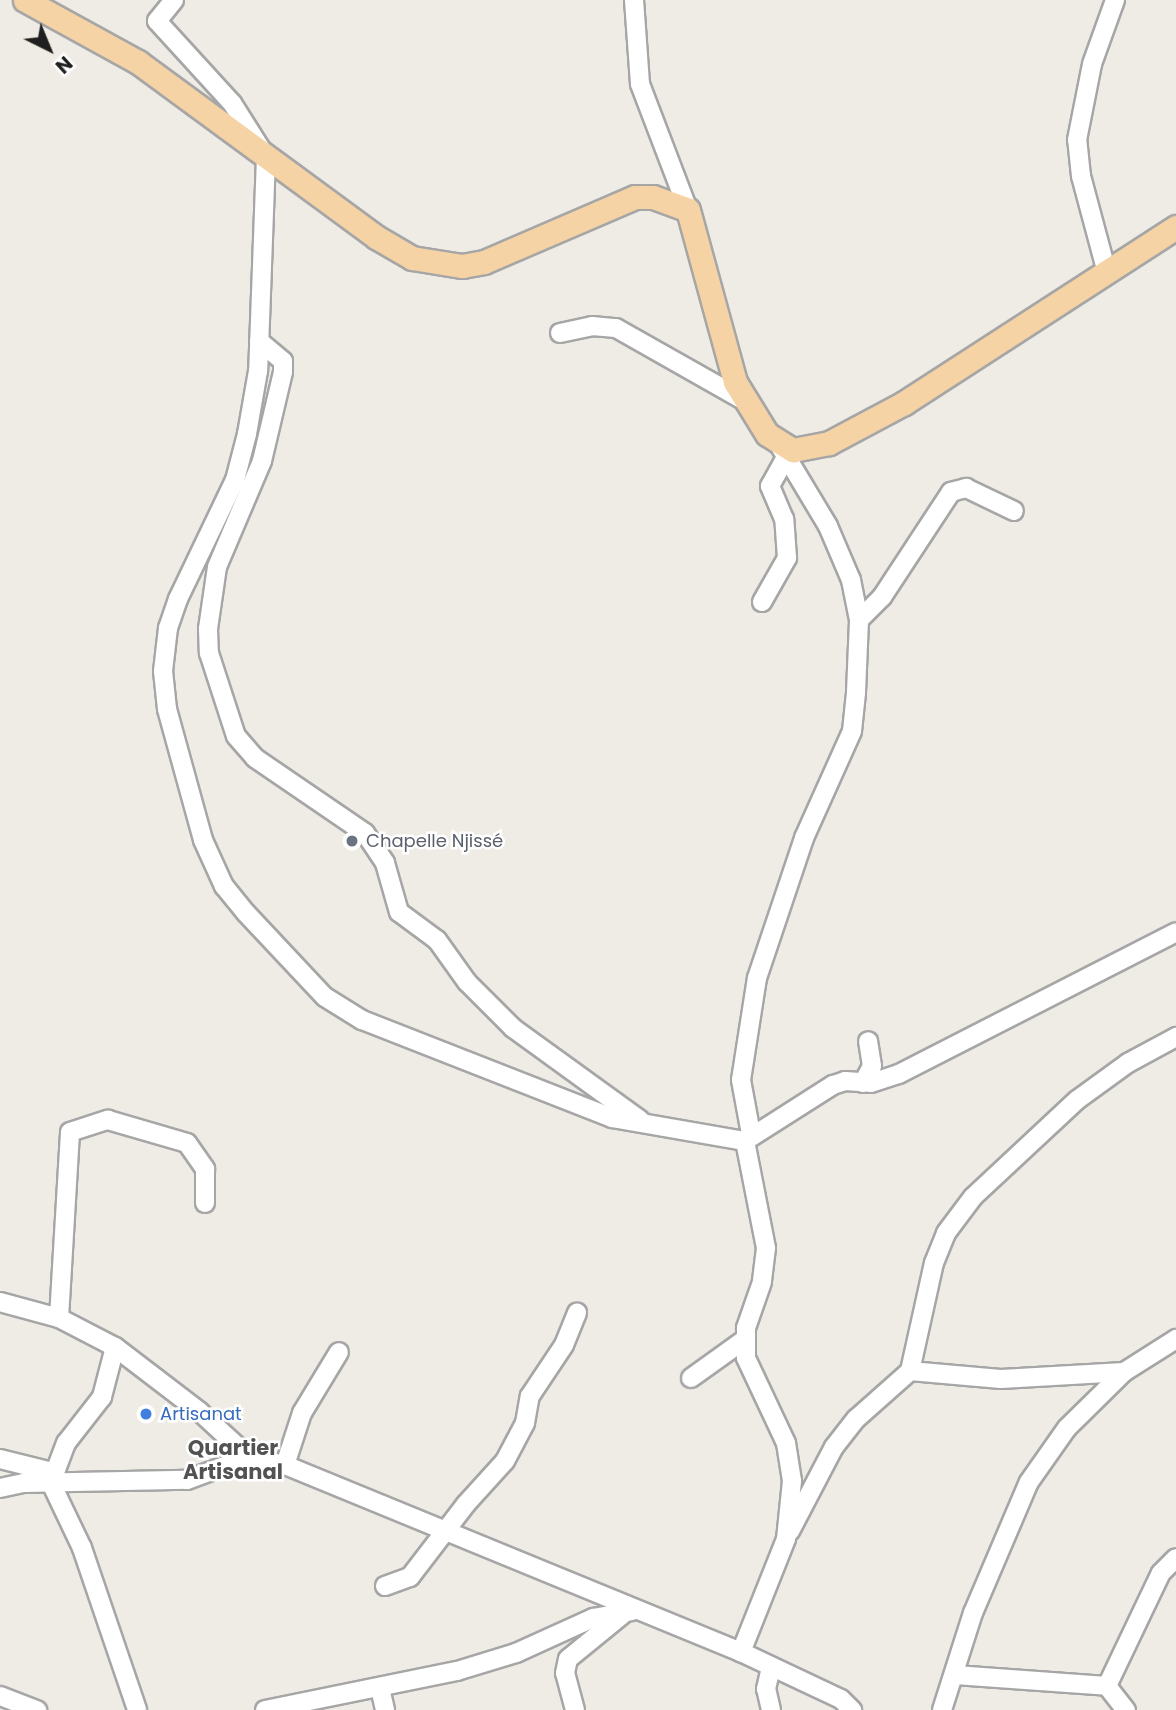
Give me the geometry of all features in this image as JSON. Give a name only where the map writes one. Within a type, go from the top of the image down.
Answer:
[{"type":"main road","points":[[24,0],[138,62],[376,237],[412,258],[436,264],[484,262],[635,197],[653,197],[688,210],[736,382],[745,401],[783,451],[808,450],[850,433],[1176,227]]},
{"type":"street","points":[[174,0],[157,21],[232,103],[266,157],[259,341],[247,434],[235,480],[178,599],[168,628],[163,671],[188,791],[214,869],[246,913],[339,1007],[508,1080],[648,1126],[748,1138],[833,1086],[845,1081],[863,1083],[900,1074],[1176,932]]},
{"type":"street","points":[[634,0],[639,83],[688,210]]},
{"type":"street","points":[[1107,273],[1081,176],[1077,139],[1091,64],[1115,0]]},
{"type":"street","points":[[560,333],[592,326],[616,328],[745,401]]},
{"type":"street","points":[[259,341],[282,361],[284,372],[262,461],[217,567],[208,629],[209,653],[236,736],[255,758],[365,833],[385,863],[399,912],[437,940],[467,982],[513,1028],[648,1126]]},
{"type":"street","points":[[762,603],[787,558],[785,519],[770,486],[783,451]]},
{"type":"street","points":[[783,451],[828,526],[850,580],[859,620],[852,731],[804,838],[757,978],[741,1080],[766,1248],[762,1282],[744,1340],[748,1366],[792,1463],[786,1539]]},
{"type":"street","points":[[859,620],[882,597],[951,492],[966,488],[1014,511]]},
{"type":"street","points":[[741,1652],[786,1539],[834,1447],[856,1419],[910,1371],[934,1263],[946,1233],[972,1197],[1077,1100],[1128,1063],[1176,1037]]},
{"type":"street","points":[[863,1083],[872,1066],[868,1041]]},
{"type":"street","points":[[59,1318],[69,1132],[108,1120],[187,1143],[205,1169],[205,1203]]},
{"type":"street","points":[[0,1302],[59,1318],[115,1347],[190,1404],[249,1457],[285,1465],[629,1612],[741,1652],[841,1699],[852,1710]]},
{"type":"street","points":[[385,1586],[410,1577],[505,1461],[525,1423],[530,1396],[564,1345],[576,1313]]},
{"type":"street","points":[[942,1710],[973,1613],[1029,1482],[1067,1428],[1124,1372],[1176,1339]]},
{"type":"street","points":[[691,1378],[744,1340]]},
{"type":"street","points":[[115,1347],[102,1397],[66,1443],[52,1477],[82,1548],[137,1710]]},
{"type":"street","points":[[285,1465],[302,1413],[339,1352]]},
{"type":"street","points":[[910,1371],[988,1379],[1124,1372]]},
{"type":"street","points":[[0,1488],[52,1477],[187,1480],[249,1457]]},
{"type":"street","points":[[0,1459],[52,1477]]},
{"type":"street","points":[[1107,1686],[1161,1573],[1176,1558]]},
{"type":"street","points":[[265,1710],[380,1688],[498,1658],[593,1618],[629,1612]]},
{"type":"street","points":[[575,1710],[565,1672],[568,1659],[629,1612]]},
{"type":"street","points":[[771,1667],[766,1689],[771,1710]]},
{"type":"street","points":[[955,1675],[1107,1686],[1126,1710]]},
{"type":"street","points":[[380,1688],[385,1710]]},
{"type":"street","points":[[0,1696],[37,1710]]},
{"type":"place","name":"Chapelle Njissé","points":[[352,841]]},
{"type":"place","name":"Artisanat","points":[[146,1414]]},
{"type":"district","name":"Quartier Artisanal","points":[[233,1460]]}]
